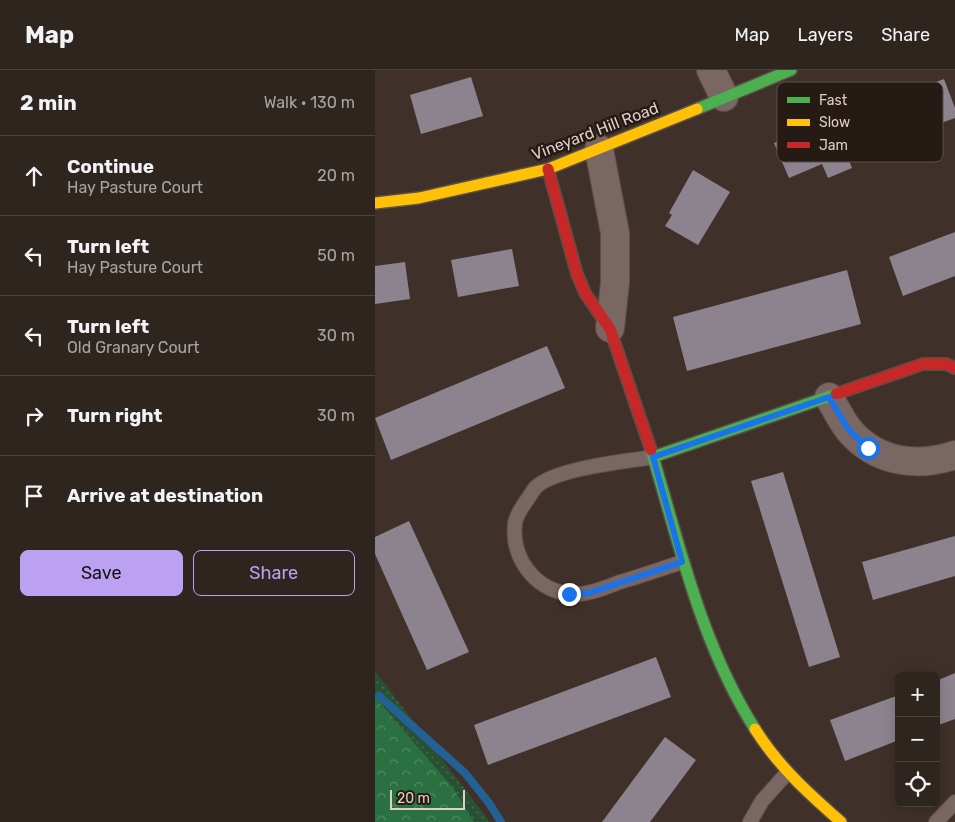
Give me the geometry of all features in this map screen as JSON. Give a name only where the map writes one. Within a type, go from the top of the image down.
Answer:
[{"type":"street","points":[[711,70],[724,97]]},
{"type":"street","name":"Vineyard Hill Road","points":[[375,203],[419,198],[548,169],[791,70]]},
{"type":"street","points":[[599,149],[615,233],[615,283],[610,328]]},
{"type":"street","points":[[548,169],[571,257],[583,291],[610,328],[653,457],[682,562],[711,645],[728,686],[759,737],[787,773],[817,804],[841,822]]},
{"type":"street","points":[[653,457],[923,364],[946,364],[955,368]]},
{"type":"street","points":[[829,397],[848,429],[868,448],[891,458],[916,462],[943,459],[955,455]]},
{"type":"lane","points":[[653,457],[553,476],[536,487],[524,503],[515,522],[516,543],[524,567],[535,580],[551,589],[569,594],[589,593],[682,562]]},
{"type":"lane","points":[[750,822],[762,801],[787,773]]},
{"type":"lane","points":[[936,822],[955,802]]},
{"type":"green space","points":[[375,671],[490,822],[375,822]]},
{"type":"green space","points":[[375,697],[453,788],[474,822],[375,822]]},
{"type":"building","points":[[471,77],[483,116],[421,134],[410,95]]},
{"type":"building","points":[[944,79],[955,108],[955,118],[943,122],[943,82],[936,82]]},
{"type":"building","points":[[782,162],[849,162],[852,168],[828,178],[822,164],[789,178]]},
{"type":"building","points":[[693,170],[730,192],[698,245],[665,226],[672,215],[669,213]]},
{"type":"building","points":[[955,232],[955,276],[903,296],[889,257]]},
{"type":"building","points":[[512,249],[519,286],[458,297],[451,260]]},
{"type":"building","points":[[405,262],[410,299],[375,304],[375,266]]},
{"type":"building","points":[[847,270],[861,324],[687,371],[673,317]]},
{"type":"building","points":[[547,346],[565,388],[391,460],[375,418]]},
{"type":"building","points":[[783,472],[840,657],[809,667],[751,481]]},
{"type":"building","points":[[409,521],[469,652],[427,670],[375,554],[375,537]]},
{"type":"building","points":[[955,536],[955,576],[873,600],[862,562]]},
{"type":"building","points":[[656,657],[671,697],[488,765],[474,725]]},
{"type":"building","points":[[955,673],[955,719],[940,725],[940,717],[940,679]]},
{"type":"building","points":[[895,696],[895,742],[845,761],[830,720]]},
{"type":"building","points":[[665,737],[696,760],[650,822],[602,822]]},
{"type":"waterway","points":[[379,696],[465,773],[489,803],[501,822]]},
{"type":"traffic: fast","points":[[697,109],[791,70]]},
{"type":"traffic: fast","points":[[653,457],[836,394]]},
{"type":"traffic: fast","points":[[651,450],[682,558],[706,629],[736,697],[755,729]]},
{"type":"traffic: slow","points":[[375,203],[419,198],[548,169],[697,109]]},
{"type":"traffic: slow","points":[[755,729],[784,767],[841,822]]},
{"type":"traffic: jam","points":[[548,169],[577,274],[585,293],[610,329],[651,450]]},
{"type":"traffic: jam","points":[[836,394],[923,364],[946,364],[955,368]]},
{"type":"route","points":[[569,594],[589,593],[682,562],[653,457],[829,397],[848,429],[868,448]]}]
